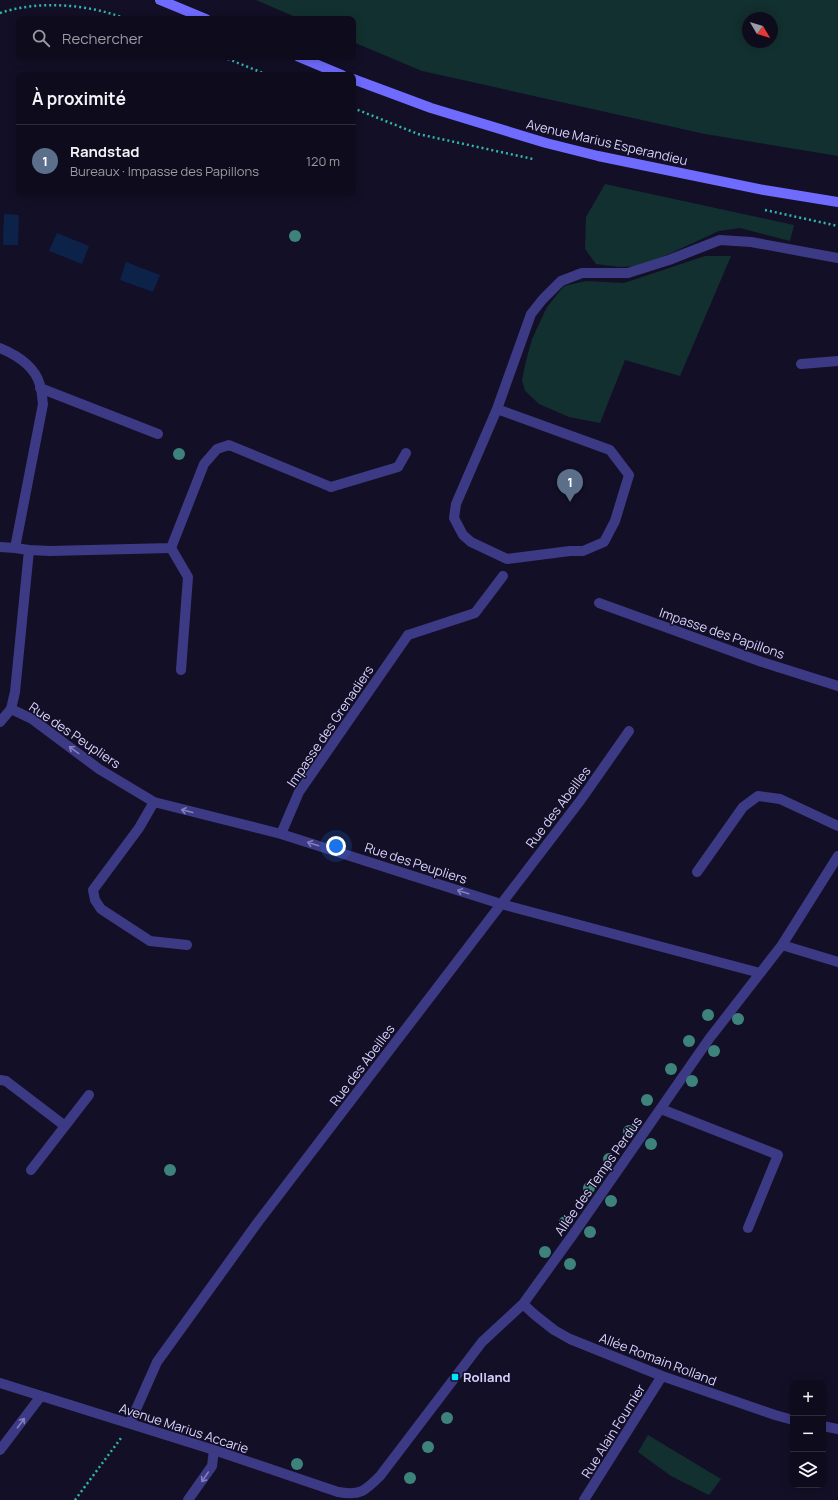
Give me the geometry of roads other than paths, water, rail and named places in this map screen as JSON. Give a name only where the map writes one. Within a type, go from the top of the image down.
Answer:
[{"type":"main road","points":[[160,0],[199,16]]},
{"type":"main road","points":[[306,60],[335,72]]},
{"type":"main road","name":"Avenue Marius Esperandieu","points":[[356,80],[371,87],[473,121],[561,147],[606,158],[734,184],[838,202]]},
{"type":"street","points":[[497,409],[610,450],[629,475],[615,521],[604,542],[583,551],[570,551],[507,559],[471,542],[463,535],[454,518],[456,504],[497,409],[531,314],[543,298],[561,281],[582,273],[628,273],[669,260],[720,240],[751,242],[838,258]]},
{"type":"street","points":[[0,348],[10,352],[29,365],[40,384],[43,404],[15,548]]},
{"type":"street","points":[[801,364],[838,361]]},
{"type":"street","points":[[40,388],[158,434]]},
{"type":"street","points":[[171,548],[204,464],[217,449],[229,445],[331,487],[398,467],[406,453]]},
{"type":"street","points":[[0,547],[50,551],[171,548]]},
{"type":"street","points":[[171,548],[188,577],[181,670]]},
{"type":"street","name":"Rue des Peupliers","points":[[29,550],[12,710],[32,719],[99,769],[154,802],[281,834],[501,904],[760,973]]},
{"type":"street","name":"Impasse des Grenadiers","points":[[281,834],[299,792],[408,636],[475,613],[502,576]]},
{"type":"street","name":"Impasse des Papillons","points":[[599,603],[762,662],[838,686]]},
{"type":"street","points":[[0,722],[12,710]]},
{"type":"street","name":"Rue des Abeilles","points":[[130,1424],[157,1362],[263,1216],[580,801],[629,731]]},
{"type":"street","points":[[697,872],[743,808],[758,796],[780,799],[838,826]]},
{"type":"street","points":[[154,802],[139,828],[94,890],[95,900],[101,909],[150,941],[187,945]]},
{"type":"street","name":"Allée des Temps Perdus","points":[[363,1497],[482,1342],[523,1304],[709,1039],[782,945],[838,856]]},
{"type":"street","points":[[782,945],[838,962]]},
{"type":"street","points":[[0,1080],[6,1081],[66,1126]]},
{"type":"street","points":[[31,1170],[89,1095]]},
{"type":"street","points":[[661,1109],[778,1155],[748,1228]]},
{"type":"street","name":"Allée Romain Rolland","points":[[523,1304],[554,1330],[570,1339],[662,1376],[790,1419]]},
{"type":"street","name":"Rue Alain Fournier","points":[[584,1500],[662,1376]]},
{"type":"street","name":"Avenue Marius Accarie","points":[[0,1383],[214,1450],[338,1492],[363,1497]]},
{"type":"street","points":[[0,1450],[41,1396]]},
{"type":"street","points":[[826,1427],[838,1429]]},
{"type":"street","points":[[188,1500],[212,1466],[214,1450]]},
{"type":"water","points":[[4,214],[19,215],[18,245],[3,245]]},
{"type":"water","points":[[57,233],[89,246],[82,264],[49,251]]},
{"type":"water","points":[[126,262],[160,275],[153,292],[120,280]]},
{"type":"place","name":"Randstad","points":[[570,502]]},
{"type":"place","name":"Rolland","points":[[455,1377]]}]
